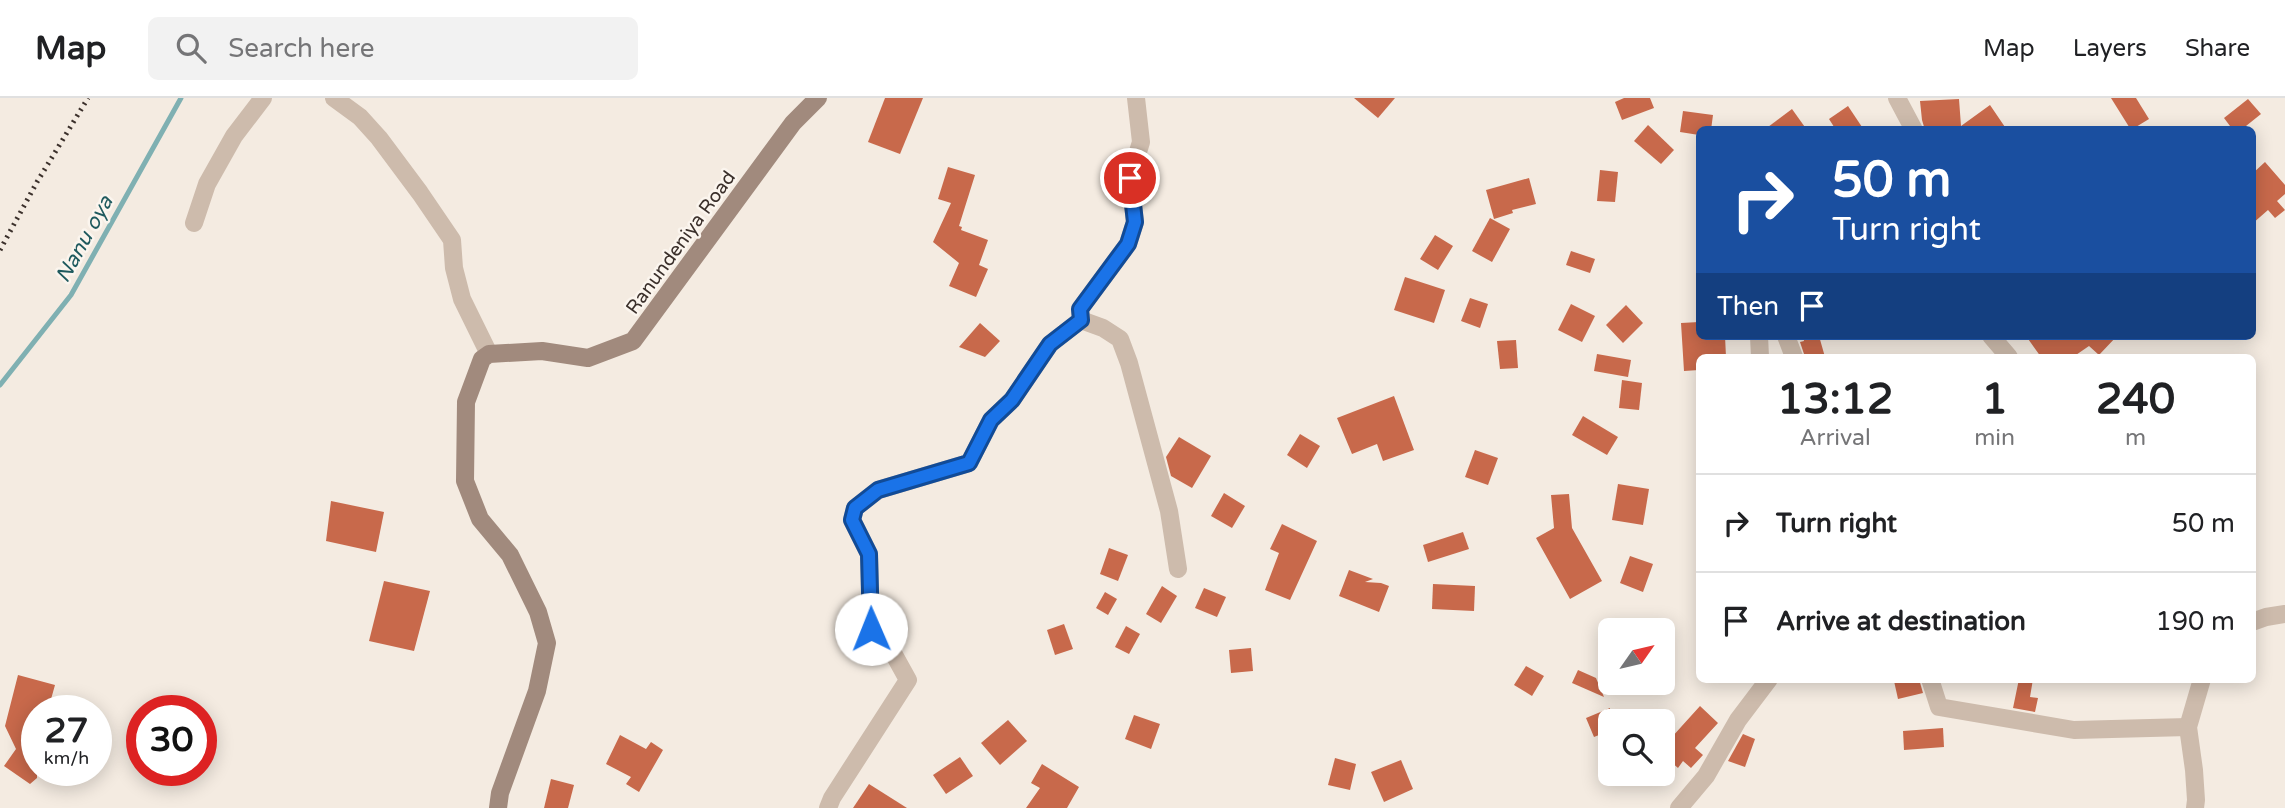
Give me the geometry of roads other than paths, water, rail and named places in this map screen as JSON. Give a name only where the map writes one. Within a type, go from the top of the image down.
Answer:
[{"type":"main road","name":"Ranundeniya Road","points":[[489,354],[542,351],[588,358],[633,341],[793,124],[818,98]]},
{"type":"main road","points":[[489,354],[482,359],[467,402],[465,481],[480,519],[510,555],[538,612],[547,643],[537,691],[500,793],[498,808]]},
{"type":"street","points":[[194,223],[207,184],[234,136],[262,98]]},
{"type":"street","points":[[334,98],[360,117],[373,131],[452,240],[454,268],[462,299],[489,354]]},
{"type":"street","points":[[1081,320],[1080,309],[1128,244],[1135,222],[1130,178],[1141,142],[1136,98]]},
{"type":"street","points":[[1897,98],[1912,126]]},
{"type":"street","points":[[1081,320],[1103,328],[1120,339],[1169,511],[1178,569]]},
{"type":"street","points":[[828,808],[908,680],[887,642],[871,629],[869,554],[852,520],[855,508],[878,490],[969,463],[991,420],[1012,400],[1050,344],[1081,320]]},
{"type":"street","points":[[1994,340],[2006,354]]},
{"type":"street","points":[[2256,621],[2285,614]]},
{"type":"street","points":[[1679,808],[1706,776],[1738,720],[1766,683]]},
{"type":"street","points":[[1931,683],[1939,707],[2074,730],[2188,727]]},
{"type":"street","points":[[2195,808],[2194,770],[2188,727],[2201,683]]},
{"type":"waterway","name":"Nanu oya","points":[[0,385],[71,295],[181,98]]},
{"type":"railway","points":[[0,250],[88,98]]}]
